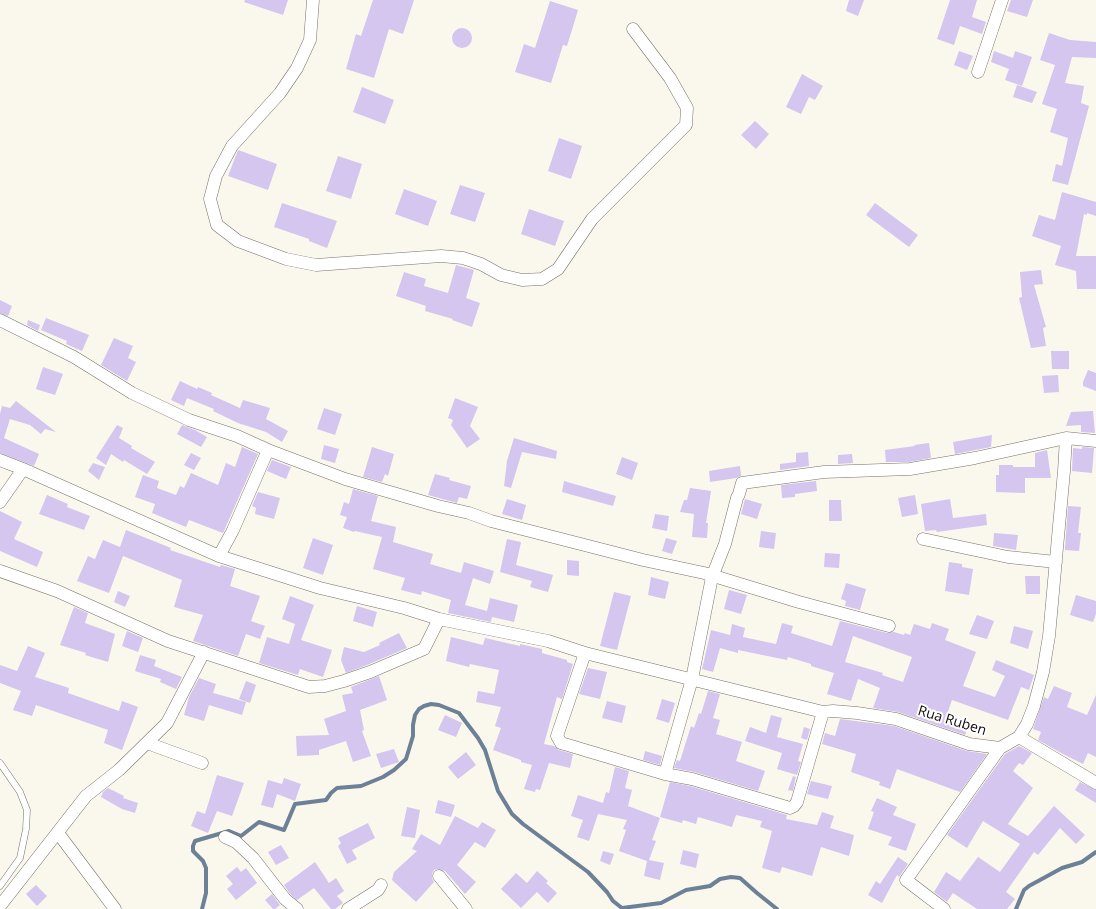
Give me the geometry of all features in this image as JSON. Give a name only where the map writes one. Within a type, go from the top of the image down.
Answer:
[{"type":"street","points":[[313,0],[310,40],[297,68],[280,93],[232,146],[216,176],[210,199],[217,224],[238,241],[286,259],[316,265],[441,256],[463,258],[481,264],[501,276],[522,280],[542,279],[558,269],[592,219],[686,125],[687,108],[670,78],[633,29]]},
{"type":"street","points":[[978,72],[1002,0]]},
{"type":"street","points":[[0,320],[74,357],[132,392],[189,420],[237,436],[268,450],[345,479],[438,506],[712,577],[889,626]]},
{"type":"street","points":[[665,774],[692,680],[712,577],[725,544],[736,498],[739,494],[742,483],[824,472],[910,469],[975,458],[1066,438],[1096,441]]},
{"type":"street","points":[[1000,748],[1019,737],[1029,718],[1042,672],[1049,636],[1066,438]]},
{"type":"street","points":[[219,556],[233,530],[268,450]]},
{"type":"street","name":"Rua Ruben","points":[[0,460],[219,556],[320,588],[404,608],[439,619],[548,641],[585,653],[823,712],[833,711],[857,713],[896,719],[969,744],[1000,748],[906,880],[944,909]]},
{"type":"street","points":[[0,502],[23,469]]},
{"type":"street","points":[[923,539],[1008,557],[1056,562]]},
{"type":"street","points":[[0,571],[57,591],[168,641],[309,687],[325,686],[370,672],[424,649],[439,619]]},
{"type":"street","points":[[0,906],[86,796],[119,770],[167,723],[204,652]]},
{"type":"street","points":[[585,653],[558,736],[561,743],[665,774],[692,779],[790,808],[797,802],[823,712]]},
{"type":"street","points":[[1019,737],[1096,783]]},
{"type":"street","points":[[147,743],[202,763]]},
{"type":"street","points":[[58,833],[115,909]]},
{"type":"street","points":[[226,837],[236,842],[253,858],[285,899],[297,909]]},
{"type":"street","points":[[439,876],[466,909]]},
{"type":"street","points":[[348,909],[378,890],[381,886]]},
{"type":"lane","points":[[0,763],[20,792],[27,810],[26,829],[20,858],[0,886]]},
{"type":"building","points":[[245,0],[288,0],[283,15],[244,2]]},
{"type":"building","points":[[373,0],[414,0],[403,34],[389,29],[374,78],[346,69],[356,34],[361,36]]},
{"type":"building","points":[[849,0],[864,0],[858,16],[846,11]]},
{"type":"building","points":[[950,0],[977,0],[972,17],[986,22],[982,34],[960,26],[954,45],[937,39]]},
{"type":"building","points":[[1011,0],[1033,0],[1027,17],[1007,11]]},
{"type":"building","points":[[550,1],[578,10],[567,46],[563,45],[551,83],[515,72],[524,44],[535,48]]},
{"type":"building","points":[[462,28],[469,31],[472,38],[469,45],[462,48],[455,45],[452,38],[455,31]]},
{"type":"building","points":[[1049,33],[1070,40],[1096,42],[1096,58],[1072,57],[1065,83],[1084,86],[1081,103],[1089,106],[1068,185],[1052,181],[1056,164],[1062,166],[1068,138],[1050,132],[1057,109],[1042,104],[1055,65],[1040,60]]},
{"type":"building","points":[[959,51],[973,56],[967,70],[954,65]]},
{"type":"building","points":[[994,51],[1013,58],[1015,51],[1032,57],[1022,86],[1005,80],[1009,69],[991,62]]},
{"type":"building","points":[[802,74],[823,86],[815,100],[809,97],[801,114],[786,107]]},
{"type":"building","points":[[1017,85],[1037,92],[1032,103],[1013,97]]},
{"type":"building","points":[[362,87],[394,100],[385,124],[353,112]]},
{"type":"building","points":[[755,121],[769,134],[756,149],[741,135]]},
{"type":"building","points":[[559,138],[582,146],[571,179],[548,171]]},
{"type":"building","points":[[238,150],[277,164],[268,190],[228,176]]},
{"type":"building","points":[[338,156],[362,164],[351,199],[326,191]]},
{"type":"building","points":[[460,185],[485,193],[475,222],[450,214]]},
{"type":"building","points":[[404,189],[437,201],[428,226],[395,214]]},
{"type":"building","points":[[1062,192],[1096,202],[1096,216],[1087,213],[1087,215],[1084,214],[1076,256],[1096,256],[1096,289],[1077,289],[1076,271],[1055,265],[1061,246],[1032,236],[1039,215],[1055,220]]},
{"type":"building","points":[[282,203],[337,221],[327,248],[309,241],[309,239],[274,227]]},
{"type":"building","points":[[875,203],[918,235],[909,247],[866,215]]},
{"type":"building","points":[[529,209],[564,221],[555,246],[521,234]]},
{"type":"building","points":[[456,265],[474,270],[466,298],[480,303],[472,327],[452,320],[453,319],[425,311],[426,306],[396,296],[404,272],[426,279],[424,286],[448,293]]},
{"type":"building","points":[[1041,270],[1043,284],[1034,285],[1046,327],[1043,328],[1046,346],[1031,348],[1019,298],[1022,297],[1020,272]]},
{"type":"building","points":[[0,300],[12,306],[8,316],[0,313]]},
{"type":"building","points":[[46,318],[89,335],[82,351],[66,344],[67,341],[41,330]]},
{"type":"building","points":[[28,320],[40,325],[38,331],[27,325]]},
{"type":"building","points":[[114,338],[133,346],[128,358],[136,362],[127,381],[101,365]]},
{"type":"building","points":[[1051,351],[1069,351],[1069,369],[1052,369]]},
{"type":"building","points":[[43,367],[63,374],[55,395],[36,389]]},
{"type":"building","points":[[1088,370],[1096,373],[1096,391],[1083,386]]},
{"type":"building","points":[[1058,375],[1059,392],[1044,393],[1042,376]]},
{"type":"building","points":[[180,381],[197,389],[198,387],[212,393],[211,395],[240,408],[243,400],[270,408],[266,419],[288,431],[282,442],[266,432],[238,423],[213,411],[214,409],[187,398],[184,406],[171,400]]},
{"type":"building","points":[[455,398],[478,407],[470,426],[480,439],[467,448],[451,425],[453,420],[448,418]]},
{"type":"building","points":[[16,401],[56,432],[45,429],[41,434],[30,425],[10,419],[4,438],[39,454],[34,466],[0,453],[0,414],[2,406],[10,408]]},
{"type":"building","points":[[324,408],[342,414],[335,435],[317,429]]},
{"type":"building","points":[[1093,411],[1095,433],[1081,432],[1081,425],[1066,426],[1071,412]]},
{"type":"building","points":[[117,425],[123,428],[119,438],[132,446],[131,448],[155,462],[147,474],[111,454],[106,465],[96,458]]},
{"type":"building","points":[[182,425],[207,437],[201,447],[177,434]]},
{"type":"building","points":[[992,435],[991,447],[955,454],[953,442]]},
{"type":"building","points":[[514,438],[557,451],[556,459],[522,452],[511,488],[504,486],[507,461]]},
{"type":"building","points":[[929,443],[931,458],[909,462],[886,462],[885,450]]},
{"type":"building","points":[[324,445],[339,449],[335,463],[321,459]]},
{"type":"building","points":[[242,447],[258,454],[223,533],[189,520],[186,527],[152,513],[155,504],[135,497],[143,475],[159,481],[157,488],[176,495],[180,486],[184,488],[191,473],[218,485],[226,463],[235,467]]},
{"type":"building","points":[[372,447],[394,454],[388,476],[385,474],[382,482],[363,477]]},
{"type":"building","points":[[1082,447],[1094,448],[1092,473],[1072,471],[1073,448],[1082,449]]},
{"type":"building","points":[[1047,450],[1051,478],[1025,478],[1025,493],[996,492],[996,475],[999,475],[999,465],[1013,465],[1013,467],[1035,467],[1035,453]]},
{"type":"building","points":[[808,452],[809,466],[780,470],[780,464],[796,462],[796,453]]},
{"type":"building","points":[[191,453],[201,458],[194,470],[184,465]]},
{"type":"building","points":[[852,454],[853,463],[838,464],[838,455]]},
{"type":"building","points":[[622,457],[638,463],[632,480],[616,474]]},
{"type":"building","points":[[272,460],[291,467],[286,479],[267,471]]},
{"type":"building","points":[[93,463],[105,467],[99,480],[88,471]]},
{"type":"building","points":[[740,466],[741,476],[710,482],[709,471]]},
{"type":"building","points":[[435,474],[450,478],[449,480],[471,486],[467,499],[459,497],[457,503],[428,495]]},
{"type":"building","points":[[564,481],[616,496],[613,506],[562,492]]},
{"type":"building","points":[[816,481],[817,491],[795,494],[795,497],[782,498],[781,485]]},
{"type":"building","points":[[690,488],[711,491],[706,523],[708,523],[707,538],[692,537],[694,514],[680,512],[684,500],[687,500]]},
{"type":"building","points":[[353,489],[378,496],[371,521],[396,527],[393,542],[433,554],[430,564],[461,573],[464,562],[494,571],[490,584],[473,578],[465,605],[487,611],[490,598],[518,605],[514,622],[492,617],[491,622],[448,613],[451,600],[422,591],[421,595],[401,590],[405,578],[373,569],[382,537],[354,532],[343,528],[347,517],[340,515],[344,502],[349,504]]},
{"type":"building","points":[[258,492],[280,498],[274,519],[255,514],[256,508],[252,506]]},
{"type":"building","points":[[47,495],[68,504],[67,507],[90,516],[84,530],[39,514]]},
{"type":"building","points":[[915,495],[918,514],[902,517],[898,498]]},
{"type":"building","points":[[507,499],[526,505],[522,520],[502,514]]},
{"type":"building","points":[[745,499],[762,504],[757,519],[741,514]]},
{"type":"building","points":[[950,499],[953,518],[986,514],[987,525],[937,532],[936,530],[925,531],[921,504]]},
{"type":"building","points":[[829,500],[841,500],[842,521],[829,521]]},
{"type":"building","points":[[1068,506],[1081,507],[1078,533],[1081,533],[1079,551],[1065,550]]},
{"type":"building","points":[[0,511],[22,522],[14,539],[43,552],[37,567],[0,551]]},
{"type":"building","points":[[655,514],[669,516],[667,531],[652,528]]},
{"type":"building","points":[[126,530],[171,548],[170,550],[220,567],[221,565],[235,569],[230,586],[260,596],[251,621],[265,626],[260,639],[246,634],[238,656],[193,641],[203,615],[174,607],[182,580],[123,556],[109,593],[77,581],[88,556],[95,559],[103,540],[120,547]]},
{"type":"building","points":[[761,531],[776,533],[774,549],[759,547]]},
{"type":"building","points":[[994,533],[1018,535],[1016,550],[993,546]]},
{"type":"building","points":[[313,538],[333,545],[323,575],[303,568]]},
{"type":"building","points":[[666,538],[677,541],[672,554],[662,551]]},
{"type":"building","points":[[507,539],[521,542],[516,565],[553,575],[548,592],[530,587],[532,581],[500,572]]},
{"type":"building","points":[[825,553],[840,554],[839,568],[824,567]]},
{"type":"building","points":[[567,560],[579,561],[579,576],[567,575]]},
{"type":"building","points":[[949,562],[962,564],[962,567],[973,569],[969,595],[945,591]]},
{"type":"building","points":[[1025,576],[1040,576],[1040,594],[1026,594]]},
{"type":"building","points":[[651,577],[669,582],[665,599],[648,595]]},
{"type":"building","points":[[846,583],[866,589],[860,610],[845,606],[846,601],[841,599]]},
{"type":"building","points":[[729,590],[747,595],[741,614],[724,609]]},
{"type":"building","points":[[118,591],[130,596],[125,607],[114,602]]},
{"type":"building","points":[[614,592],[631,596],[617,650],[600,646]]},
{"type":"building","points":[[1076,595],[1096,601],[1096,614],[1093,622],[1070,615]]},
{"type":"building","points":[[290,596],[314,605],[301,640],[332,650],[323,677],[300,669],[298,675],[259,663],[267,637],[289,644],[295,624],[282,619]]},
{"type":"building","points":[[357,606],[377,612],[373,627],[353,621]]},
{"type":"building","points":[[74,607],[88,613],[85,623],[115,634],[108,662],[60,645]]},
{"type":"building","points":[[977,615],[994,621],[987,639],[969,634]]},
{"type":"building","points":[[840,621],[887,633],[894,632],[904,635],[905,633],[910,635],[914,624],[930,629],[932,623],[949,629],[945,640],[976,652],[963,686],[995,697],[1005,676],[992,670],[996,660],[1034,675],[1029,690],[1021,687],[1008,720],[952,700],[945,720],[968,728],[965,735],[898,712],[873,708],[880,688],[858,679],[851,701],[827,694],[834,673],[788,657],[787,660],[738,650],[738,653],[720,648],[713,672],[702,669],[711,630],[730,635],[732,624],[745,628],[743,637],[776,644],[782,623],[793,626],[791,633],[832,646]],"holes":[[[853,636],[912,657],[903,682],[882,675],[883,673],[845,662]]]},
{"type":"building","points":[[1014,626],[1033,631],[1028,649],[1010,643]]},
{"type":"building","points":[[127,631],[143,638],[138,652],[122,646]]},
{"type":"building","points":[[399,633],[407,648],[346,673],[341,660],[344,647],[364,652],[380,645],[379,643]]},
{"type":"building","points":[[451,637],[483,645],[485,638],[520,646],[520,644],[542,649],[542,653],[567,660],[567,662],[573,664],[562,699],[557,697],[544,744],[554,746],[559,750],[573,754],[570,768],[549,763],[540,790],[536,789],[535,792],[524,789],[532,765],[493,750],[501,728],[495,726],[501,707],[476,702],[478,691],[494,694],[499,670],[470,664],[469,667],[446,661]]},
{"type":"building","points":[[28,646],[45,653],[35,677],[69,688],[68,693],[119,711],[122,701],[138,707],[122,750],[104,743],[108,730],[36,705],[32,716],[13,710],[21,691],[0,683],[0,665],[17,671]]},
{"type":"building","points":[[140,655],[156,660],[154,666],[182,677],[176,689],[160,682],[161,679],[135,671]]},
{"type":"building","points":[[588,668],[607,672],[600,699],[579,694]]},
{"type":"building","points":[[379,676],[387,700],[360,710],[364,730],[362,731],[371,756],[353,762],[346,741],[319,750],[319,755],[297,756],[296,736],[329,735],[324,719],[346,711],[342,695],[353,693],[351,687]]},
{"type":"building","points":[[199,678],[216,684],[213,693],[246,702],[242,715],[209,705],[204,721],[184,715],[189,697]]},
{"type":"building","points":[[246,681],[256,685],[250,703],[239,699]]},
{"type":"building","points":[[1054,686],[1072,693],[1067,707],[1087,715],[1096,695],[1096,757],[1088,753],[1083,764],[1038,740],[1041,732],[1033,729],[1044,697],[1048,699]]},
{"type":"building","points":[[708,691],[720,694],[713,718],[720,720],[716,734],[742,742],[736,761],[765,771],[758,791],[694,772],[674,768],[677,760],[680,761],[691,726],[694,728],[699,713],[701,714]]},
{"type":"building","points":[[662,699],[675,703],[669,723],[656,719]]},
{"type":"building","points":[[607,701],[626,706],[622,723],[602,718]]},
{"type":"building","points":[[445,715],[462,723],[456,737],[438,730]]},
{"type":"building","points":[[771,715],[782,718],[777,737],[803,744],[798,761],[801,762],[797,775],[777,769],[782,753],[745,741],[750,727],[766,733]]},
{"type":"building","points":[[840,719],[894,726],[967,751],[987,754],[960,792],[897,769],[890,789],[879,785],[880,782],[851,772],[856,754],[822,744],[825,733],[835,736]]},
{"type":"building","points":[[804,727],[810,729],[807,740],[801,738]]},
{"type":"building","points":[[1019,746],[1032,753],[1023,765],[1019,763],[1013,771],[1033,788],[1008,824],[1028,836],[1054,806],[1085,835],[1076,844],[1060,828],[1038,855],[1034,852],[1006,892],[1015,899],[1007,909],[977,909],[953,893],[947,902],[934,892],[946,872],[960,881],[978,857],[1000,872],[1020,844],[983,821],[967,848],[947,835],[1005,754]]},
{"type":"building","points":[[394,749],[399,762],[381,768],[376,754]]},
{"type":"building","points":[[645,751],[662,756],[660,765],[643,760]]},
{"type":"building","points":[[466,752],[476,765],[458,779],[448,767]]},
{"type":"building","points":[[615,767],[629,771],[625,788],[632,790],[628,806],[660,818],[652,840],[656,841],[649,860],[664,863],[660,880],[644,876],[647,861],[619,851],[626,830],[623,829],[627,820],[598,814],[589,841],[577,837],[583,820],[571,816],[578,795],[603,803],[606,792],[609,793]]},
{"type":"building","points":[[217,775],[244,783],[232,816],[217,811],[208,833],[191,826],[197,811],[205,814]]},
{"type":"building","points":[[793,776],[796,777],[793,791],[788,790]]},
{"type":"building","points":[[284,778],[301,784],[295,801],[277,794],[273,808],[261,805],[268,780],[282,784]]},
{"type":"building","points":[[811,781],[832,786],[828,799],[807,794]]},
{"type":"building","points":[[670,782],[690,786],[787,815],[786,819],[817,825],[822,812],[834,816],[830,828],[854,835],[849,856],[821,847],[812,876],[782,867],[780,873],[762,868],[772,831],[760,827],[762,821],[736,815],[732,827],[698,817],[696,824],[683,820],[682,823],[660,817]]},
{"type":"building","points":[[1080,782],[1096,790],[1096,803],[1075,790]]},
{"type":"building","points":[[108,788],[124,796],[123,798],[138,803],[135,813],[122,809],[101,797],[103,792]]},
{"type":"building","points":[[877,798],[897,807],[893,815],[916,824],[906,851],[888,845],[892,837],[868,829],[874,812],[871,811]]},
{"type":"building","points":[[438,800],[455,805],[451,817],[435,813]]},
{"type":"building","points":[[407,807],[420,810],[415,838],[401,836]]},
{"type":"building","points":[[455,816],[478,828],[482,822],[496,830],[485,848],[475,842],[457,865],[476,882],[465,894],[445,871],[437,869],[434,870],[432,878],[434,882],[416,902],[392,880],[394,872],[417,851],[412,849],[421,834],[440,845]]},
{"type":"building","points":[[368,823],[375,838],[352,850],[357,859],[347,864],[338,846],[341,843],[338,838]]},
{"type":"building","points":[[281,845],[289,858],[276,865],[268,852]]},
{"type":"building","points":[[683,850],[699,854],[696,868],[680,864]]},
{"type":"building","points":[[603,851],[614,854],[610,865],[600,861]]},
{"type":"building","points":[[898,857],[908,864],[899,877],[897,875],[882,903],[868,895],[876,881],[880,884]]},
{"type":"building","points":[[315,862],[329,883],[336,878],[344,891],[337,896],[343,903],[335,909],[331,909],[314,888],[297,900],[290,894],[284,885]]},
{"type":"building","points":[[237,867],[241,872],[246,868],[257,883],[236,900],[227,889],[233,884],[226,876]]},
{"type":"building","points":[[537,871],[548,881],[546,883],[557,893],[548,903],[537,892],[521,908],[501,889],[516,873],[527,883]]},
{"type":"building","points":[[36,885],[47,896],[37,906],[26,894]]},
{"type":"building","points":[[272,894],[280,905],[275,909],[273,909],[265,900]]},
{"type":"waterway","points":[[202,909],[206,893],[206,868],[203,861],[193,851],[195,841],[229,831],[241,836],[259,822],[284,830],[295,804],[326,800],[337,788],[361,786],[383,777],[394,770],[406,759],[413,736],[415,715],[419,709],[431,704],[439,705],[459,713],[478,738],[485,750],[498,791],[512,814],[523,824],[588,872],[607,892],[613,901],[622,908],[661,903],[686,890],[710,886],[720,879],[731,877],[740,878],[777,909]]},
{"type":"waterway","points":[[1016,909],[1024,890],[1029,886],[1062,868],[1082,862],[1096,852]]}]
